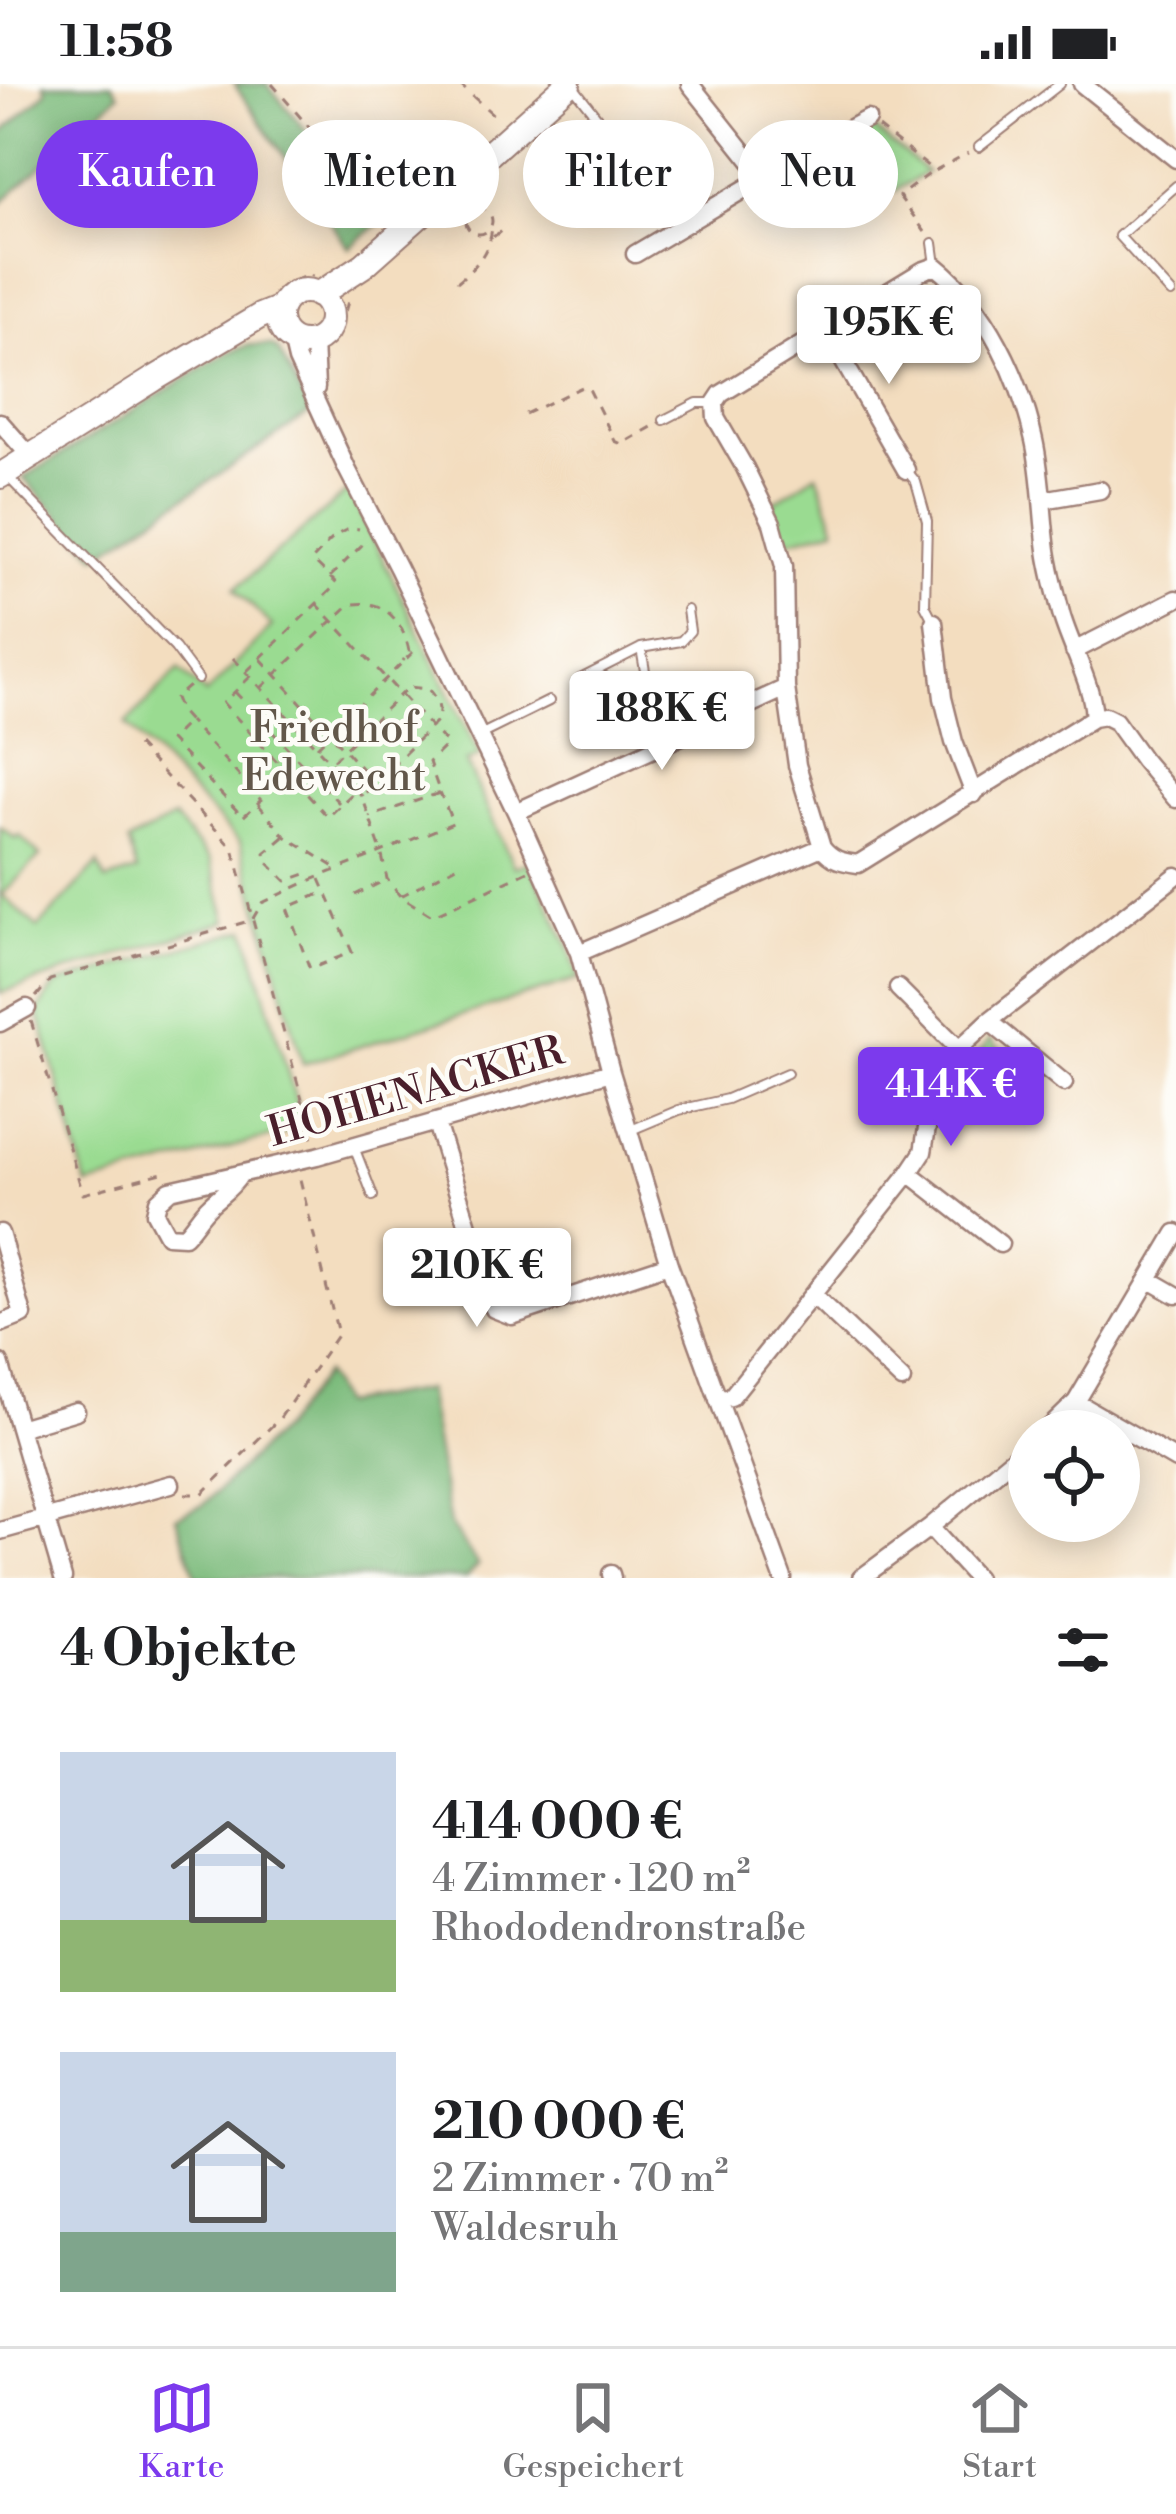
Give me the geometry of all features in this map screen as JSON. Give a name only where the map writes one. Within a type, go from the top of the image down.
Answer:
[{"type":"main road","points":[[2,475],[235,333],[326,331],[332,300],[364,266],[570,84]]},
{"type":"main road","points":[[299,333],[295,293],[311,292],[332,300]]},
{"type":"street","points":[[689,84],[738,145]]},
{"type":"street","points":[[1082,84],[1176,159]]},
{"type":"street","points":[[635,254],[738,193]]},
{"type":"street","points":[[1093,718],[1095,703],[1063,622],[1049,565],[1034,440],[1017,385],[983,318],[949,276],[936,266],[922,272],[721,394],[715,403],[716,418],[772,524],[784,566],[786,688],[797,765],[822,847],[829,856],[858,864],[1093,718],[1105,716],[1115,722],[1176,800]]},
{"type":"street","points":[[826,331],[906,470]]},
{"type":"street","points":[[299,333],[298,360],[318,406],[516,812],[579,953],[669,1264],[783,1578]]},
{"type":"street","points":[[0,422],[32,457]]},
{"type":"street","points":[[1043,500],[1100,490]]},
{"type":"street","points":[[1074,651],[1176,599]]},
{"type":"street","points":[[934,622],[943,698],[974,794]]},
{"type":"street","points":[[516,812],[786,688]]},
{"type":"street","points":[[579,953],[822,847]]},
{"type":"street","points":[[718,1400],[731,1397],[909,1173],[923,1152],[934,1086],[958,1049],[1176,876]]},
{"type":"street","points":[[898,988],[958,1049]]},
{"type":"street","points":[[0,1023],[27,1008]]},
{"type":"street","points":[[989,1022],[1064,1083]]},
{"type":"street","name":"HOHENACKER","points":[[239,1176],[184,1236],[167,1234],[155,1214],[158,1201],[170,1190],[354,1146],[611,1072]]},
{"type":"street","points":[[436,1123],[494,1309],[512,1316],[669,1264]]},
{"type":"street","points":[[909,1173],[1000,1244]]},
{"type":"street","points":[[0,1233],[23,1316],[0,1324]]},
{"type":"street","points":[[1068,1410],[1176,1233]]},
{"type":"street","points":[[1150,1280],[1176,1294]]},
{"type":"street","points":[[813,1294],[902,1380]]},
{"type":"street","points":[[0,1363],[12,1425],[63,1578]]},
{"type":"street","points":[[1076,1402],[1176,1460]]},
{"type":"street","points":[[12,1425],[76,1411]]},
{"type":"street","points":[[860,1578],[1008,1462]]},
{"type":"street","points":[[0,1531],[171,1484]]},
{"type":"street","points":[[930,1527],[976,1578]]},
{"type":"lane","points":[[570,84],[599,120]]},
{"type":"lane","points":[[979,147],[1060,84]]},
{"type":"lane","points":[[1171,293],[1119,236],[1176,186]]},
{"type":"lane","points":[[933,243],[936,266]]},
{"type":"lane","points":[[664,420],[697,403],[715,403]]},
{"type":"lane","points":[[906,470],[916,482],[926,521],[925,605],[934,622]]},
{"type":"lane","points":[[2,475],[175,648],[199,679]]},
{"type":"lane","points":[[580,679],[641,648],[681,641],[690,631],[687,610]]},
{"type":"lane","points":[[641,648],[658,746]]},
{"type":"lane","points":[[479,735],[549,701]]},
{"type":"lane","points":[[630,1130],[679,1110],[728,1100],[787,1072]]},
{"type":"lane","points":[[354,1146],[373,1196]]},
{"type":"path","points":[[272,84],[337,160],[392,241]]},
{"type":"path","points":[[459,84],[507,127]]},
{"type":"path","points":[[866,119],[934,171]]},
{"type":"path","points":[[933,243],[898,196],[979,147]]},
{"type":"path","points":[[482,208],[491,215],[492,223],[480,234],[468,227],[467,219],[470,212],[482,208]]},
{"type":"path","points":[[457,282],[482,258],[492,228]]},
{"type":"path","points":[[491,238],[501,231]]},
{"type":"path","points":[[299,333],[337,338],[332,300]]},
{"type":"path","points":[[525,414],[584,386],[590,389],[615,440],[622,444],[664,420]]},
{"type":"path","points":[[330,577],[362,545],[361,530],[344,529],[312,560],[337,584],[260,658],[223,703],[328,817],[356,790]]},
{"type":"path","points":[[190,1185],[162,1173],[83,1194],[27,1008],[50,980],[252,920],[262,903],[309,880],[453,823],[429,762],[447,744],[316,603]]},
{"type":"path","points":[[261,688],[349,605],[358,603],[387,611],[400,624],[409,651],[403,661]]},
{"type":"path","points":[[317,748],[403,661],[428,638],[433,639]]},
{"type":"path","points":[[232,658],[362,796],[387,879],[400,896],[432,916],[541,869]]},
{"type":"path","points":[[260,658],[375,783]]},
{"type":"path","points":[[189,721],[170,740],[243,817],[261,800],[180,711],[176,698],[199,679]]},
{"type":"path","points":[[330,763],[408,688],[428,688],[440,712],[432,728],[362,796]]},
{"type":"path","points":[[235,691],[341,804]]},
{"type":"path","points":[[137,745],[233,848],[316,1156]]},
{"type":"path","points":[[369,817],[440,793]]},
{"type":"path","points":[[257,803],[285,836],[338,869]]},
{"type":"path","points":[[285,836],[265,853],[266,861],[286,881],[306,874],[309,880]]},
{"type":"path","points":[[400,896],[464,862]]},
{"type":"path","points":[[320,877],[352,952],[310,969],[286,908],[325,892]]},
{"type":"path","points":[[355,895],[387,879]]},
{"type":"path","points":[[171,1484],[186,1495],[202,1494],[280,1418],[338,1334],[296,1161]]},
{"type":"green space","points":[[44,84],[112,84],[119,94],[91,120],[36,120],[36,171],[0,204],[0,135],[47,91]]},
{"type":"green space","points":[[234,84],[267,84],[297,120],[282,120],[282,152]]},
{"type":"green space","points":[[898,148],[927,172],[898,189]]},
{"type":"green space","points":[[335,228],[373,228],[349,248]]},
{"type":"green space","points":[[271,345],[278,350],[311,413],[97,556],[23,478],[229,352]]},
{"type":"green space","points":[[817,474],[836,528],[783,542],[771,504]]},
{"type":"green space","name":"Friedhof Edewecht","points":[[349,490],[480,756],[466,762],[514,867],[529,862],[579,979],[303,1064],[240,842],[126,724],[179,669],[206,694],[272,626],[235,589]]},
{"type":"green space","points":[[174,818],[210,860],[227,921],[0,993],[0,827],[16,839],[20,836],[40,856],[2,895],[38,928],[98,864],[106,881],[137,871],[128,842]]},
{"type":"green space","points":[[246,929],[304,1128],[87,1186],[38,1011],[56,984]]},
{"type":"green space","points":[[990,1039],[1011,1062],[969,1109],[953,1089]]},
{"type":"green space","points":[[324,1374],[341,1404],[426,1390],[450,1525],[478,1565],[466,1578],[197,1578],[176,1517],[203,1505],[283,1427]]}]
